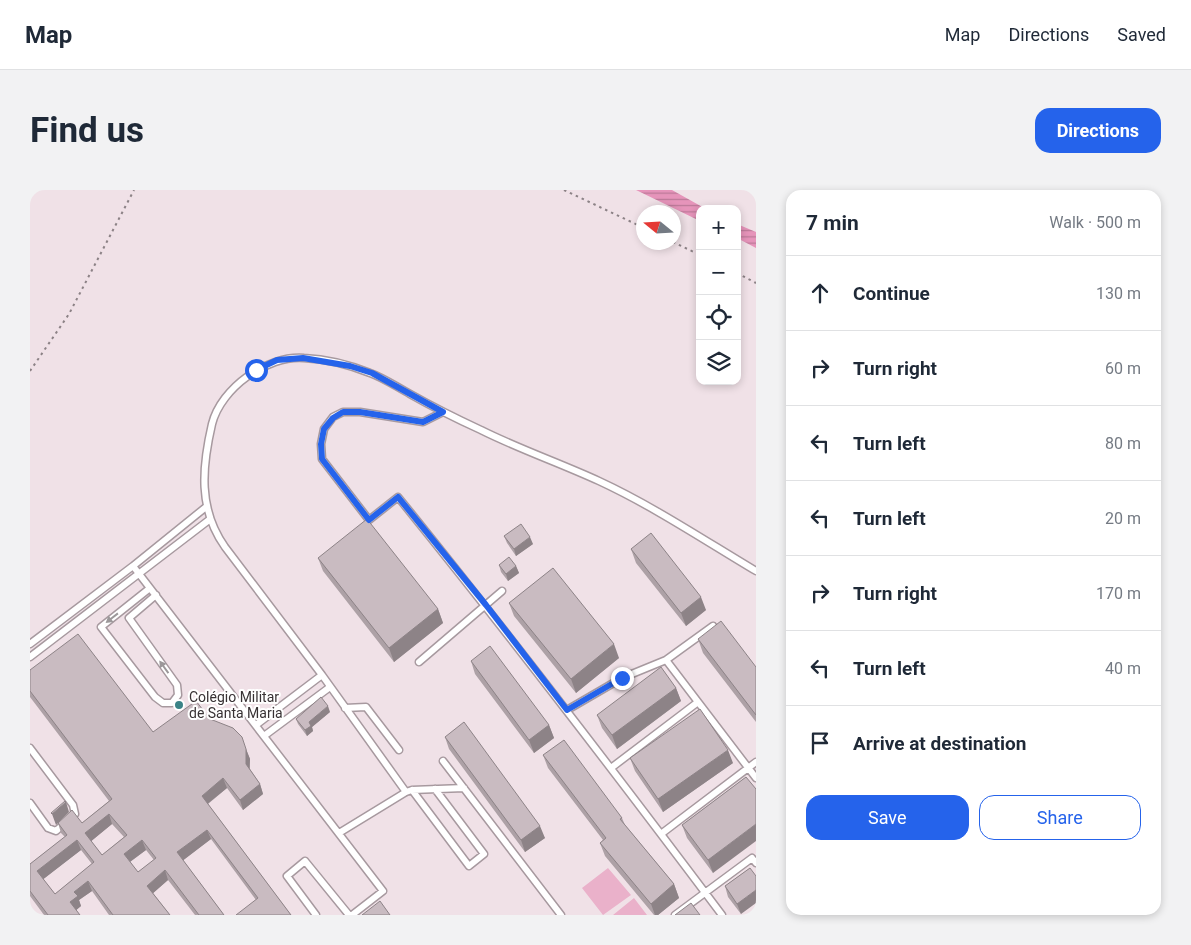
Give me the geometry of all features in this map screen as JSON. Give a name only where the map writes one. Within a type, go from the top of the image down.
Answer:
[{"type":"lane","points":[[435,789],[484,854],[469,866],[345,708],[224,547],[210,520],[206,507],[206,449],[214,416],[228,396],[256,370],[277,360],[303,358],[350,366],[372,373],[443,412],[497,438],[599,481],[662,514],[756,571]]},
{"type":"lane","points":[[443,412],[423,422],[360,412],[343,412],[333,418],[324,429],[321,444],[322,459],[369,520],[398,497],[486,605],[722,915]]},
{"type":"lane","points":[[30,644],[133,566],[206,507]]},
{"type":"lane","points":[[30,657],[210,520]]},
{"type":"lane","points":[[133,566],[383,891],[350,915],[305,861],[287,876],[316,915]]},
{"type":"lane","points":[[150,588],[101,627],[155,697],[163,703],[172,703],[178,695],[177,685],[129,618],[156,595]]},
{"type":"lane","points":[[419,662],[502,592]]},
{"type":"lane","points":[[567,710],[622,678],[666,660],[713,626]]},
{"type":"lane","points":[[666,660],[756,778]]},
{"type":"lane","points":[[256,725],[322,675]]},
{"type":"lane","points":[[264,736],[330,687]]},
{"type":"lane","points":[[611,768],[698,702]]},
{"type":"lane","points":[[345,708],[366,707],[400,750]]},
{"type":"lane","points":[[30,748],[73,805],[75,814],[56,831],[48,828],[30,803]]},
{"type":"lane","points":[[443,761],[561,915]]},
{"type":"lane","points":[[661,834],[756,762]]},
{"type":"lane","points":[[339,833],[409,791],[464,788]]},
{"type":"lane","points":[[675,915],[752,858],[756,862]]},
{"type":"path","points":[[30,371],[69,314],[134,190]]},
{"type":"path","points":[[564,190],[636,224]]},
{"type":"path","points":[[681,246],[696,253]]},
{"type":"path","points":[[741,276],[756,282]]},
{"type":"shaded area","points":[[636,190],[672,190],[699,205],[696,205],[696,219],[681,212],[681,205],[667,205]]},
{"type":"shaded area","points":[[741,226],[756,232],[756,248],[741,240]]},
{"type":"shaded area","points":[[608,868],[631,895],[603,915],[582,888]]},
{"type":"shaded area","points":[[634,898],[647,915],[613,915]]},
{"type":"building","points":[[367,519],[438,609],[389,648],[318,558]]},
{"type":"building","points":[[521,524],[530,537],[514,549],[504,536]]},
{"type":"building","points":[[651,533],[701,597],[681,613],[631,549]]},
{"type":"building","points":[[509,557],[516,566],[506,574],[499,565]]},
{"type":"building","points":[[553,568],[614,644],[571,679],[509,603]]},
{"type":"building","points":[[721,621],[756,667],[756,715],[698,639]]},
{"type":"building","points":[[78,634],[153,732],[196,701],[210,719],[233,728],[242,737],[246,749],[246,764],[260,784],[240,800],[223,778],[202,796],[291,915],[236,915],[258,898],[207,830],[177,852],[224,915],[199,915],[165,870],[147,886],[170,915],[113,915],[88,881],[74,892],[78,896],[70,902],[80,915],[48,915],[30,891],[30,864],[67,835],[58,823],[72,810],[82,823],[112,799],[30,691],[30,670]],"holes":[[[109,814],[127,835],[102,855],[85,833]],[[77,840],[94,862],[55,894],[37,871]],[[142,840],[156,858],[138,872],[124,854]]]},
{"type":"building","points":[[490,646],[549,725],[529,740],[471,661]]},
{"type":"building","points":[[661,667],[676,688],[612,735],[597,715]]},
{"type":"building","points":[[321,697],[328,706],[309,722],[311,726],[305,730],[296,719]]},
{"type":"building","points":[[700,709],[728,750],[658,799],[630,758]]},
{"type":"building","points":[[464,722],[540,826],[521,840],[445,737]]},
{"type":"building","points":[[564,740],[622,818],[620,819],[674,884],[651,904],[600,843],[606,838],[543,755]]},
{"type":"building","points":[[746,777],[756,789],[756,824],[708,860],[682,825]]},
{"type":"building","points":[[65,801],[66,802],[51,813]]},
{"type":"building","points":[[750,868],[756,876],[756,890],[737,904],[725,886]]},
{"type":"building","points":[[380,901],[390,915],[362,915]]},
{"type":"building","points":[[691,903],[700,915],[675,915]]},
{"type":"place","name":"Colégio Militar de Santa Maria","points":[[179,705]]},
{"type":"route","points":[[256,370],[277,360],[303,358],[350,366],[372,373],[443,412],[423,422],[360,412],[343,412],[333,418],[324,429],[321,444],[322,459],[369,520],[398,497],[486,605],[567,710],[622,678]]}]
